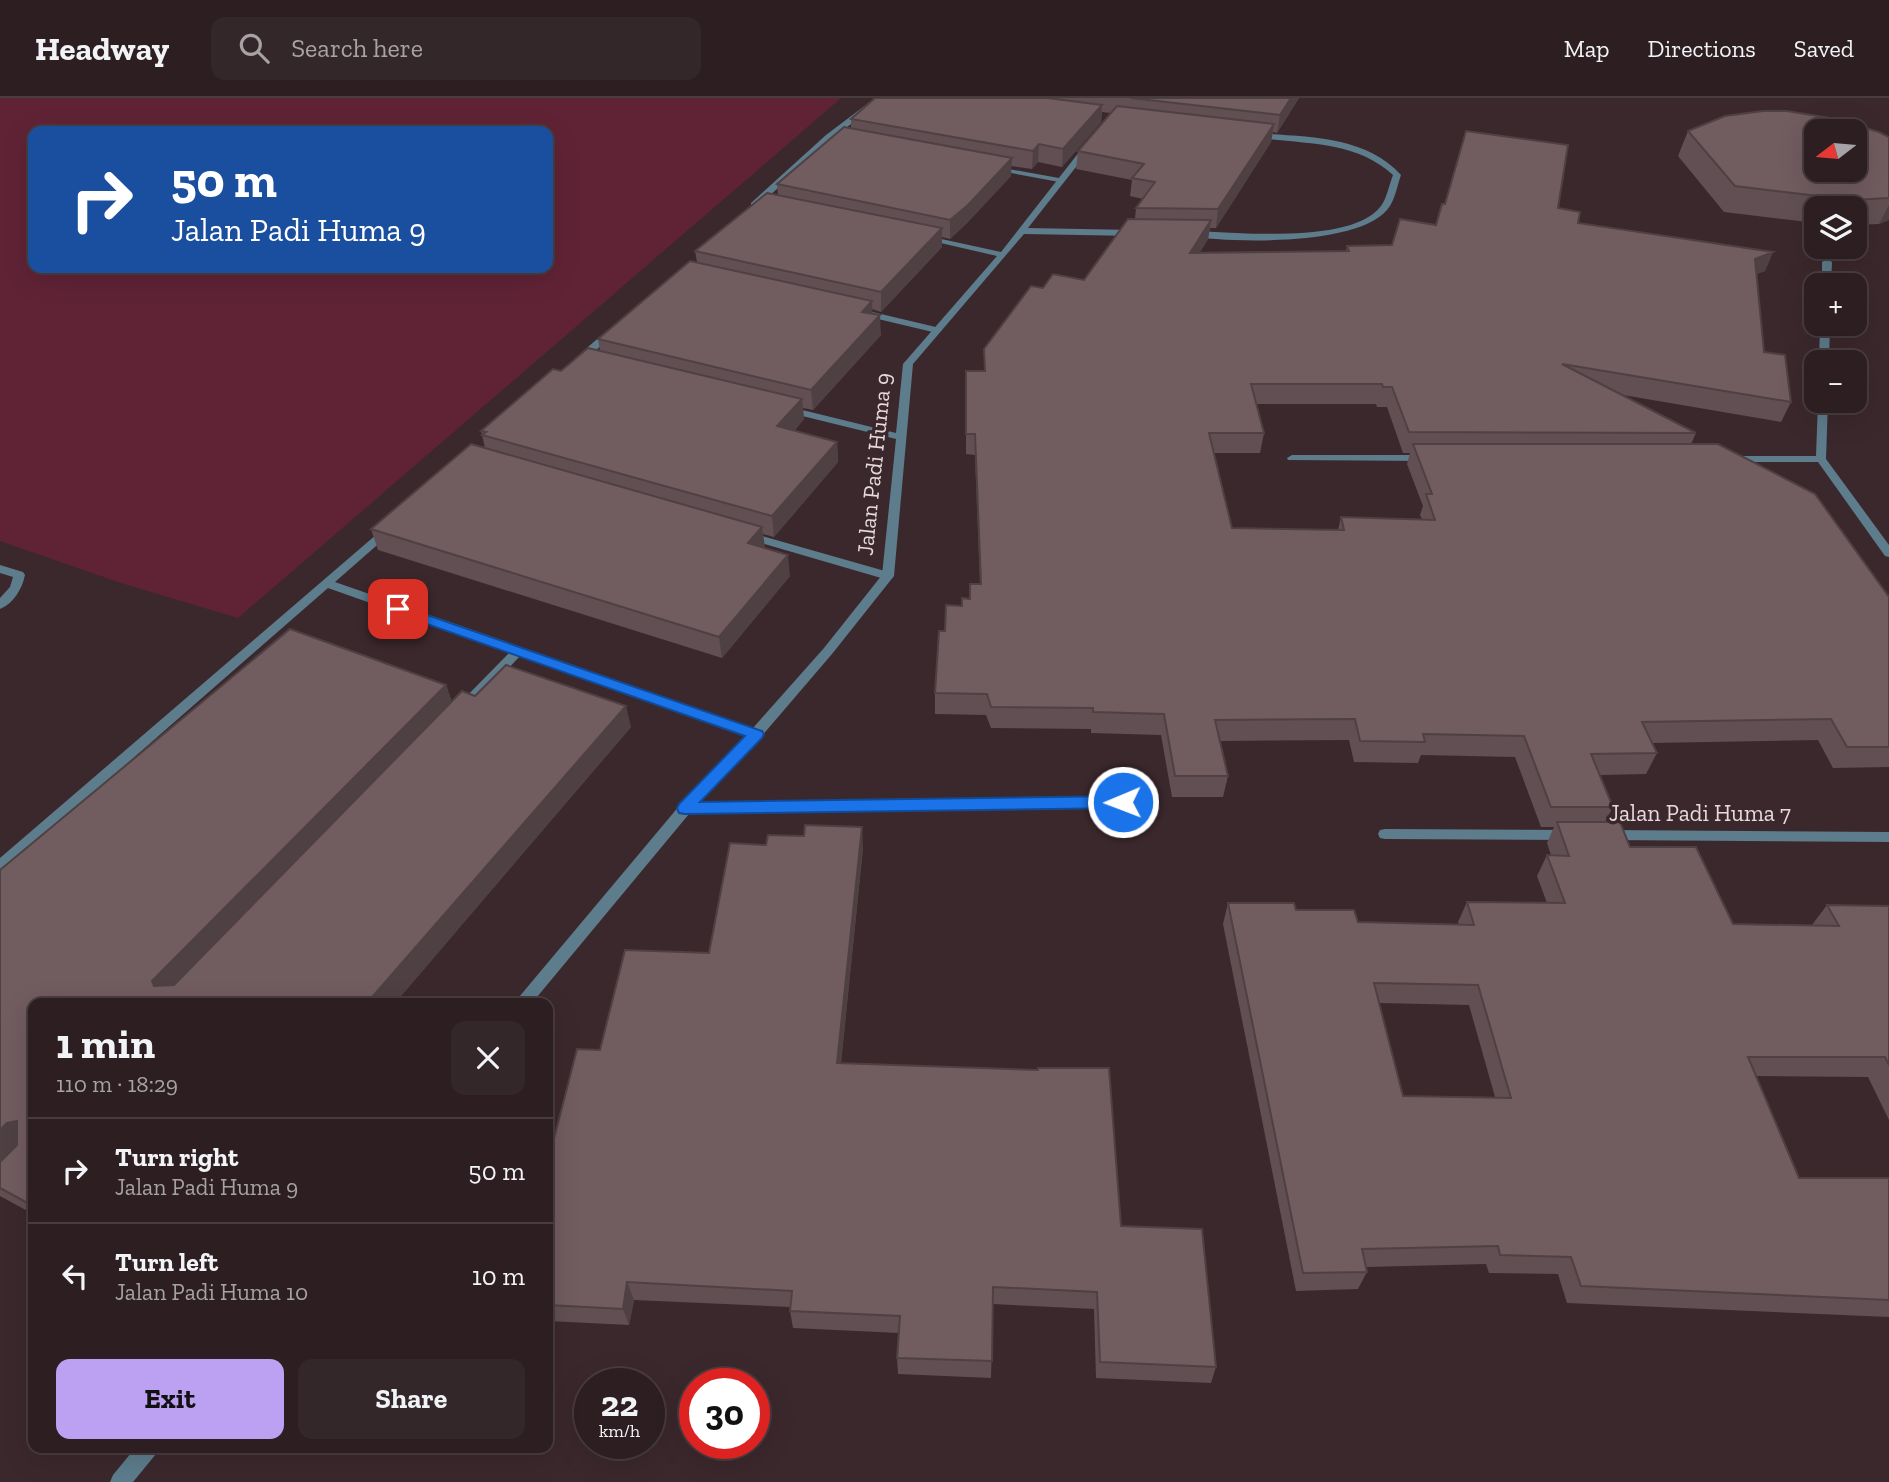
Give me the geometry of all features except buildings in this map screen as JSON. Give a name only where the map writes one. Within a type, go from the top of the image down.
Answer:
[{"type":"street","points":[[747,211],[829,137],[880,98]]},
{"type":"street","name":"Jalan Padi Huma 9","points":[[526,998],[685,808],[756,734],[887,576],[908,364],[1003,254],[1102,129]]},
{"type":"street","points":[[1181,233],[1315,236],[1356,228],[1384,209],[1397,175],[1385,160],[1338,145],[1244,134]]},
{"type":"street","points":[[829,137],[843,140]]},
{"type":"street","points":[[991,167],[1059,180]]},
{"type":"street","points":[[757,202],[771,205]]},
{"type":"street","points":[[1021,231],[1141,233]]},
{"type":"street","points":[[907,234],[1003,254]]},
{"type":"street","points":[[1827,262],[1827,273]]},
{"type":"street","points":[[856,312],[937,330]]},
{"type":"street","points":[[570,368],[620,324]]},
{"type":"street","points":[[580,359],[594,362]]},
{"type":"street","points":[[780,408],[900,437]]},
{"type":"street","points":[[1823,413],[1821,459],[1889,553]]},
{"type":"street","points":[[1293,458],[1446,458]]},
{"type":"street","points":[[1710,459],[1821,459]]},
{"type":"street","points":[[0,866],[399,520]]},
{"type":"street","points":[[740,534],[887,576]]},
{"type":"street","points":[[0,569],[19,575],[16,588],[0,605]]},
{"type":"street","points":[[326,583],[756,734]]},
{"type":"street","points":[[449,722],[517,652]]},
{"type":"street","points":[[685,808],[1123,802]]},
{"type":"street","name":"Jalan Padi Huma 7","points":[[1385,834],[1889,837]]},
{"type":"street","points":[[120,1482],[144,1453]]},
{"type":"shaded area","points":[[0,98],[841,98],[238,618],[121,583],[0,541]]},
{"type":"route","points":[[398,609],[756,734],[685,808],[1123,802]]}]
